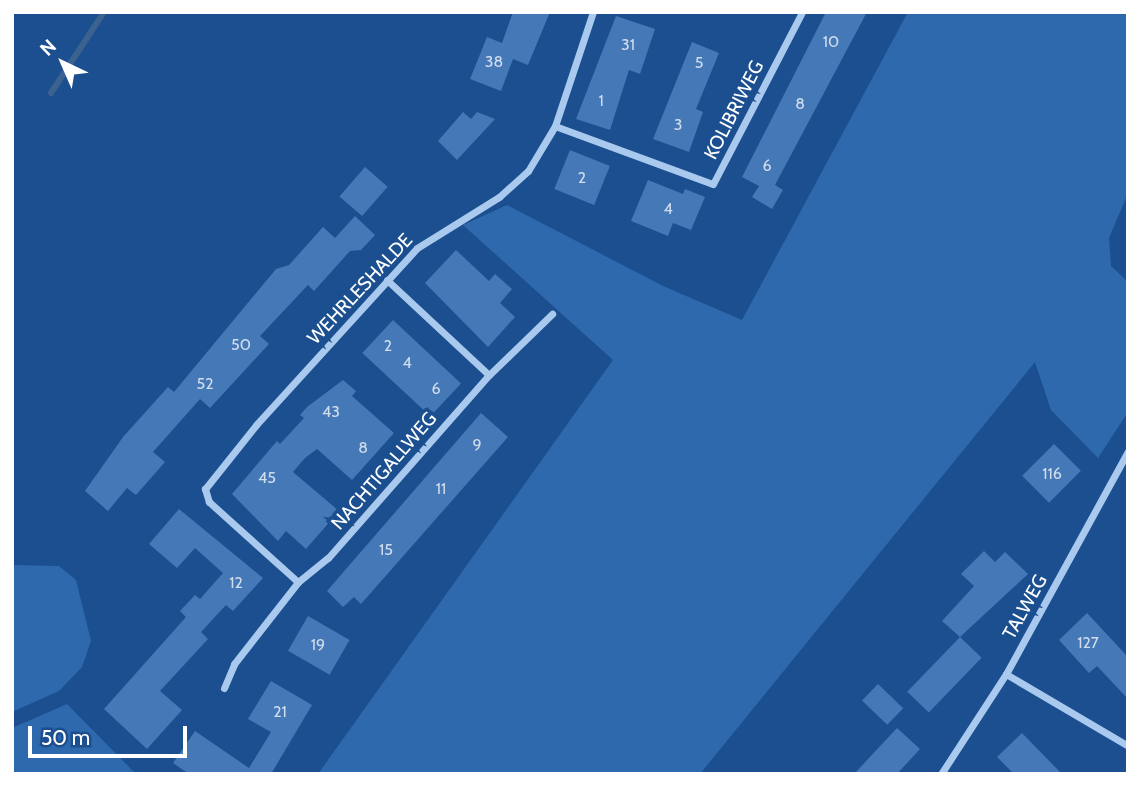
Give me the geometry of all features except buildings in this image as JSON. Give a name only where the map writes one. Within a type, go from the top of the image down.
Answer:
[{"type":"street","name":"WEHRLESHALDE","points":[[298,582],[209,502],[205,489],[256,425],[417,248],[508,189],[528,171],[555,126],[593,12]]},
{"type":"street","name":"KOLIBRIWEG","points":[[555,126],[713,184],[802,12]]},
{"type":"street","points":[[387,280],[489,375]]},
{"type":"street","name":"NACHTIGALLWEG","points":[[224,688],[234,664],[298,582],[328,558],[489,375],[552,314]]},
{"type":"street","name":"TALWEG","points":[[942,774],[1006,674],[1128,451]]},
{"type":"street","points":[[1006,674],[1128,746]]},
{"type":"shaded area","points":[[908,12],[1128,12],[1128,193],[1109,238],[1111,266],[1128,282],[1128,412],[1098,458],[1051,410],[1035,362],[700,774],[318,774],[613,360],[463,225],[507,205],[663,286],[742,320]]},
{"type":"shaded area","points":[[12,565],[59,566],[76,580],[91,641],[82,667],[59,691],[12,712]]},
{"type":"shaded area","points":[[67,704],[136,774],[12,774],[12,728]]},
{"type":"waterway","points":[[51,93],[104,12]]}]
